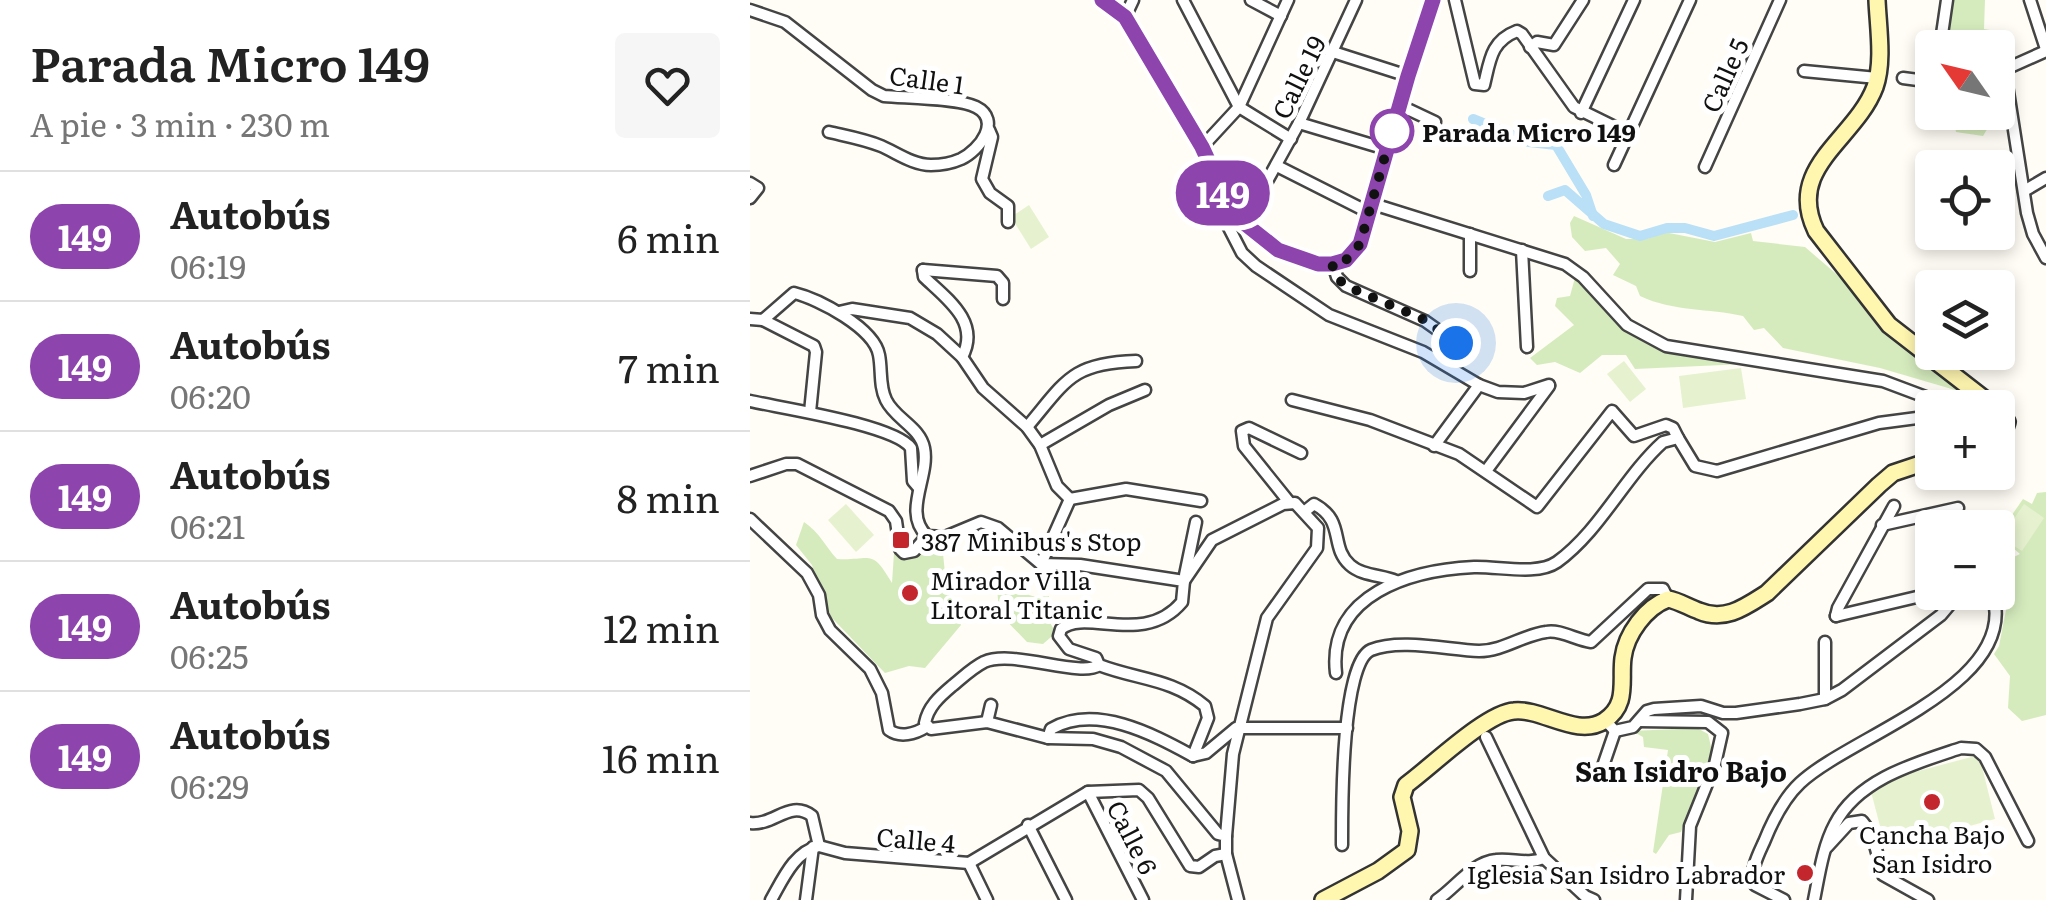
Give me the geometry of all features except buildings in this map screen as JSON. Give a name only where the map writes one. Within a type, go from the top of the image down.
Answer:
[{"type":"main road","points":[[1877,0],[1877,78],[1866,102],[1810,184],[1805,196],[1808,214],[1816,231],[1890,325],[1974,390]]},
{"type":"main road","points":[[1323,900],[1378,871],[1407,850],[1410,831],[1402,798],[1406,784],[1481,727],[1516,710],[1610,726],[1623,696],[1627,642],[1648,612],[1668,599],[1711,616],[1739,609],[1767,593],[1878,485],[1915,466]]},
{"type":"street","points":[[1102,0],[1125,17],[1202,147],[1230,208],[1278,250],[1300,259],[1332,264],[1356,252],[1433,0]]},
{"type":"street","points":[[1125,17],[1133,0]]},
{"type":"street","points":[[1183,0],[1239,107],[1290,139]]},
{"type":"street","points":[[1251,0],[1281,16]]},
{"type":"street","points":[[1202,147],[1239,107],[1288,0]]},
{"type":"street","name":"Calle 19","points":[[1244,223],[1299,123],[1356,0]]},
{"type":"street","points":[[1455,0],[1472,79],[1477,86],[1484,84],[1491,53],[1504,37],[1517,31],[1570,103],[1581,113],[1629,134]]},
{"type":"street","points":[[1530,46],[1537,42],[1554,45],[1583,0]]},
{"type":"street","points":[[1581,113],[1634,0]]},
{"type":"street","points":[[1614,164],[1690,0]]},
{"type":"street","name":"Calle 5","points":[[1705,167],[1780,0]]},
{"type":"street","points":[[1943,30],[1947,0]]},
{"type":"street","points":[[2030,0],[2046,50],[2008,68],[2006,79],[2033,234],[2046,258]]},
{"type":"street","name":"Calle 1","points":[[750,10],[785,22],[872,90],[884,96],[975,106],[987,116],[988,130]]},
{"type":"street","points":[[1333,52],[1408,76]]},
{"type":"street","points":[[1804,71],[1877,78]]},
{"type":"street","points":[[1903,78],[1915,80]]},
{"type":"street","points":[[1399,106],[1435,122],[1434,132],[1450,137]]},
{"type":"street","points":[[1299,123],[1386,150]]},
{"type":"street","points":[[829,132],[880,146],[922,165],[936,165],[961,159],[988,130],[992,137],[982,178],[990,193],[1008,206],[1008,222]]},
{"type":"street","points":[[1277,166],[1372,208],[1565,264],[1627,325],[1666,346],[1882,381],[1915,393]]},
{"type":"street","points":[[2024,191],[2046,178]]},
{"type":"street","points":[[750,182],[758,188],[750,198]]},
{"type":"street","points":[[1230,208],[1225,220],[1230,234],[1256,266],[1329,315],[1423,352],[1479,385],[1512,394],[1549,385],[1486,471]]},
{"type":"street","points":[[2033,234],[2046,229]]},
{"type":"street","points":[[1470,234],[1470,271]]},
{"type":"street","points":[[1522,250],[1527,347]]},
{"type":"street","points":[[1332,264],[1336,277],[1346,286],[1425,320],[1456,343]]},
{"type":"street","points":[[962,356],[968,340],[964,320],[922,270],[997,276],[1003,283],[1003,299]]},
{"type":"street","points":[[756,319],[794,294],[839,312],[875,345],[887,402],[920,436],[925,460],[917,522],[927,536],[945,538],[974,522],[988,524],[1041,564],[1080,565],[1184,580]]},
{"type":"street","points":[[839,312],[852,308],[910,318],[937,334],[962,356],[983,388],[1027,427],[1040,445],[1057,486],[1070,499]]},
{"type":"street","points":[[756,319],[814,346],[810,412]]},
{"type":"street","points":[[1027,427],[1078,371],[1107,362],[1136,360]]},
{"type":"street","points":[[1434,446],[1479,385]]},
{"type":"street","points":[[1040,445],[1145,390]]},
{"type":"street","points":[[1292,400],[1370,420],[1459,454],[1538,507],[1612,412],[1634,436],[1666,425],[1672,428],[1695,466],[1717,471],[1879,423],[1915,418]]},
{"type":"street","points":[[750,401],[810,412],[898,436],[907,442],[913,481],[919,488]]},
{"type":"street","points":[[1238,900],[1226,854],[1233,754],[1267,618],[1317,548],[1318,528],[1290,502],[1244,446],[1242,431],[1249,428],[1301,453]]},
{"type":"street","points":[[1336,673],[1335,646],[1349,618],[1374,593],[1396,581],[1475,567],[1553,565],[1577,543],[1659,445],[1678,438]]},
{"type":"street","points":[[750,476],[783,459],[798,464],[889,511],[904,553],[914,550],[927,536]]},
{"type":"street","points":[[1070,499],[1126,489],[1200,502]]},
{"type":"street","points":[[1041,564],[1070,499]]},
{"type":"street","points":[[1184,580],[1212,540],[1290,502]]},
{"type":"street","points":[[1304,512],[1314,504],[1329,514],[1342,552],[1353,568],[1396,581]]},
{"type":"street","points":[[1894,506],[1836,616],[1915,597]]},
{"type":"street","points":[[1881,526],[1958,508]]},
{"type":"street","points":[[750,519],[807,573],[830,630],[870,669],[882,693],[889,730],[898,734],[917,732],[926,726]]},
{"type":"street","points":[[1193,756],[1208,718],[1205,706],[1162,680],[1118,672],[1099,664],[1096,658],[1081,655],[1062,643],[1059,632],[1064,625],[1136,626],[1163,618],[1182,602],[1196,522]]},
{"type":"street","points":[[1342,844],[1347,728],[1358,664],[1371,650],[1449,646],[1491,650],[1546,631],[1591,642],[1648,589],[1662,589],[1668,599]]},
{"type":"street","points":[[1603,766],[1610,726],[1626,730],[1654,709],[1701,706],[1736,713],[1825,698],[1842,690],[1945,610]]},
{"type":"street","points":[[1784,900],[1755,884],[1752,875],[1770,829],[1795,787],[1970,672],[1991,642],[1995,610]]},
{"type":"street","points":[[1824,642],[1825,698]]},
{"type":"street","points":[[926,726],[926,717],[936,701],[986,660],[1040,661],[1090,670],[1099,664]]},
{"type":"street","points":[[988,722],[990,705]]},
{"type":"street","points":[[1639,721],[1708,722],[1722,733],[1715,764],[1690,826],[1684,897]]},
{"type":"street","points":[[926,726],[931,730],[988,722],[1048,738],[1092,739],[1142,756],[1166,771],[1215,831],[1226,836]]},
{"type":"street","points":[[1048,738],[1060,724],[1107,722],[1155,736],[1200,756],[1230,731],[1240,728],[1347,728]]},
{"type":"street","points":[[1486,738],[1544,858],[1587,899]]},
{"type":"street","points":[[1814,900],[1826,847],[1844,808],[1874,783],[1926,760],[1970,748],[1985,757],[2028,841]]},
{"type":"street","points":[[969,863],[1088,792],[1131,790],[1143,792],[1190,866],[1202,866],[1214,856],[1226,854]]},
{"type":"street","name":"Calle 6","points":[[1088,792],[1143,900]]},
{"type":"street","points":[[750,824],[766,823],[791,809],[812,816],[816,846],[806,900]]},
{"type":"street","points":[[1826,847],[1849,823],[1862,822],[1872,834],[1883,875],[1928,900]]},
{"type":"street","points":[[1028,825],[1066,900]]},
{"type":"street","points":[[772,900],[794,861],[816,846]]},
{"type":"street","name":"Calle 4","points":[[816,846],[845,853],[969,863],[987,900]]},
{"type":"street","points":[[1437,900],[1484,863],[1498,859],[1534,862],[1544,858]]},
{"type":"green space","points":[[1940,0],[1985,0],[1984,29],[1990,30],[1935,30]]},
{"type":"green space","points":[[1956,130],[1987,130],[1983,136]]},
{"type":"green space","points":[[1029,205],[1049,237],[1031,249],[1011,217]]},
{"type":"green space","points":[[1574,216],[1626,239],[1647,239],[1664,232],[1715,242],[1751,233],[1753,241],[1805,247],[1841,278],[1880,330],[1915,354],[1915,370],[1939,370],[1969,390],[1783,348],[1764,328],[1754,330],[1743,316],[1678,307],[1640,296],[1636,286],[1613,275],[1620,264],[1606,248],[1585,251],[1572,237],[1570,223]]},
{"type":"green space","points":[[1576,274],[1603,303],[1652,339],[1766,363],[1635,369],[1626,355],[1602,355],[1580,373],[1555,362],[1537,365],[1530,358],[1574,325],[1555,306],[1557,298],[1570,296]]},
{"type":"green space","points":[[1624,361],[1646,389],[1630,402],[1607,374]]},
{"type":"green space","points":[[1741,368],[1746,399],[1683,408],[1679,376]]},
{"type":"green space","points":[[2046,492],[2046,715],[2022,721],[2008,708],[2010,676],[1994,654],[2006,610],[2015,610],[2015,556],[2020,554],[2015,550],[2015,511],[2023,499],[2032,504],[2037,493]]},
{"type":"green space","points":[[846,504],[874,535],[856,552],[828,520]]},
{"type":"green space","points":[[2024,504],[2044,518],[2022,551],[2015,547],[2015,517]]},
{"type":"green space","points":[[804,522],[837,559],[874,560],[892,583],[894,553],[921,552],[930,545],[929,539],[941,534],[946,583],[961,625],[925,668],[909,666],[885,673],[831,617],[812,565],[796,545]]},
{"type":"green space","points":[[997,586],[1036,597],[1049,596],[1047,617],[1058,637],[1043,644],[1027,642],[999,613]]},
{"type":"green space","points":[[1697,728],[1708,734],[1712,751],[1681,832],[1669,835],[1656,854],[1653,852],[1668,750],[1644,747],[1643,737],[1632,731]]},
{"type":"green space","name":"Cancha Bajo San Isidro","points":[[1979,755],[1995,819],[1886,849],[1869,784]]},
{"type":"waterway","points":[[1473,119],[1529,142],[1556,145],[1586,195],[1593,216]]},
{"type":"waterway","points":[[1548,196],[1565,190],[1604,224],[1640,236],[1667,228],[1685,228],[1714,236],[1793,215]]},
{"type":"bus line","name":"149","points":[[1102,0],[1125,17],[1202,147],[1230,208],[1278,250],[1318,264],[1346,260],[1360,244],[1433,0]]},
{"type":"place","name":"Parada Micro 149","points":[[1392,131]]},
{"type":"place","name":"387 Minibus's Stop","points":[[901,540]]},
{"type":"place","name":"Mirador Villa Litoral Titanic","points":[[910,593]]},
{"type":"place","name":"Cancha Bajo San Isidro","points":[[1932,802]]},
{"type":"place","name":"Iglesia San Isidro Labrador","points":[[1805,873]]},
{"type":"district","name":"San Isidro Bajo","points":[[1681,770]]},
{"type":"route","points":[[1392,131],[1393,128],[1360,244],[1346,260],[1332,264],[1336,277],[1346,286],[1425,320],[1456,343]]}]
